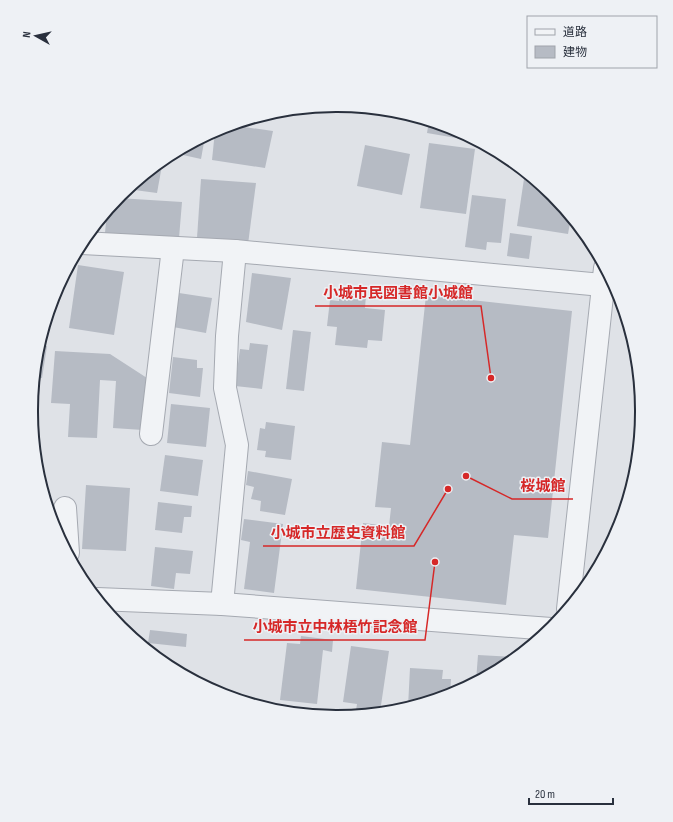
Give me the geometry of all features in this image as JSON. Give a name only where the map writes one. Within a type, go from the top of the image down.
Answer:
[{"type":"street","points":[[93,238],[173,248],[603,277]]},
{"type":"street","points":[[151,434],[173,248]]},
{"type":"street","points":[[222,604],[237,445],[225,388],[227,336],[235,251]]},
{"type":"street","points":[[574,591],[604,279]]},
{"type":"street","points":[[65,508],[67,538]]},
{"type":"street","points":[[105,599],[222,604],[541,628]]},
{"type":"building","points":[[245,127],[273,131],[265,168],[212,160],[214,138]]},
{"type":"building","points":[[428,127],[459,138],[427,133]]},
{"type":"building","points":[[204,143],[201,159],[183,155]]},
{"type":"building","points":[[429,143],[475,149],[466,214],[420,208]]},
{"type":"building","points":[[365,145],[410,154],[402,195],[357,186]]},
{"type":"building","points":[[161,170],[157,193],[136,190]]},
{"type":"building","points":[[201,179],[256,183],[248,244],[197,238]]},
{"type":"building","points":[[524,179],[548,200],[570,225],[568,234],[517,226]]},
{"type":"building","points":[[472,195],[506,199],[501,243],[487,242],[486,250],[465,247]]},
{"type":"building","points":[[127,199],[182,202],[179,238],[105,233],[106,221]]},
{"type":"building","points":[[510,233],[532,236],[529,259],[507,256]]},
{"type":"building","points":[[78,265],[124,272],[114,335],[69,328]]},
{"type":"building","points":[[252,273],[291,278],[282,330],[246,322]]},
{"type":"building","points":[[179,293],[212,298],[206,333],[173,327]]},
{"type":"building","points":[[339,293],[366,295],[365,308],[385,310],[382,341],[368,340],[367,348],[335,345],[337,327],[327,326],[330,300],[339,301]]},
{"type":"building","points":[[426,295],[572,311],[548,538],[514,535],[506,605],[356,589],[363,523],[389,526],[391,508],[375,507],[382,442],[410,445]]},
{"type":"building","points":[[293,330],[311,332],[304,391],[286,389]]},
{"type":"building","points":[[250,343],[268,345],[262,389],[235,386],[240,349],[249,350]]},
{"type":"building","points":[[46,346],[47,346],[42,378],[40,378],[41,372]]},
{"type":"building","points":[[55,351],[110,354],[147,378],[143,430],[113,428],[116,381],[100,380],[97,438],[68,437],[70,404],[51,403]]},
{"type":"building","points":[[173,357],[197,360],[197,368],[203,368],[200,397],[169,393]]},
{"type":"building","points":[[171,404],[210,408],[206,447],[167,443]]},
{"type":"building","points":[[266,422],[295,426],[291,460],[265,457],[266,451],[257,450],[260,428],[265,429]]},
{"type":"building","points":[[165,455],[203,460],[198,496],[160,491]]},
{"type":"building","points":[[248,471],[292,479],[285,515],[260,511],[261,501],[251,499],[254,487],[246,485]]},
{"type":"building","points":[[86,485],[130,488],[126,551],[82,549]]},
{"type":"building","points":[[158,502],[192,506],[191,517],[184,517],[182,533],[155,530]]},
{"type":"building","points":[[244,519],[283,524],[274,593],[244,589],[250,542],[241,540]]},
{"type":"building","points":[[155,547],[193,551],[190,574],[176,573],[174,589],[151,586]]},
{"type":"building","points":[[150,630],[187,634],[186,647],[148,642]]},
{"type":"building","points":[[301,636],[333,640],[332,652],[323,650],[317,704],[280,700],[287,643],[300,644]]},
{"type":"building","points":[[351,646],[389,651],[381,706],[356,709],[357,704],[343,702]]},
{"type":"building","points":[[478,655],[506,656],[486,670],[476,675]]},
{"type":"building","points":[[410,668],[443,670],[442,679],[451,679],[450,687],[408,700]]},
{"type":"place","name":"小城市民図書館小城館","points":[[491,378]]},
{"type":"place","name":"桜城館","points":[[466,476]]},
{"type":"place","name":"小城市立歴史資料館","points":[[448,489]]},
{"type":"place","name":"小城市立中林梧竹記念館","points":[[435,562]]}]
